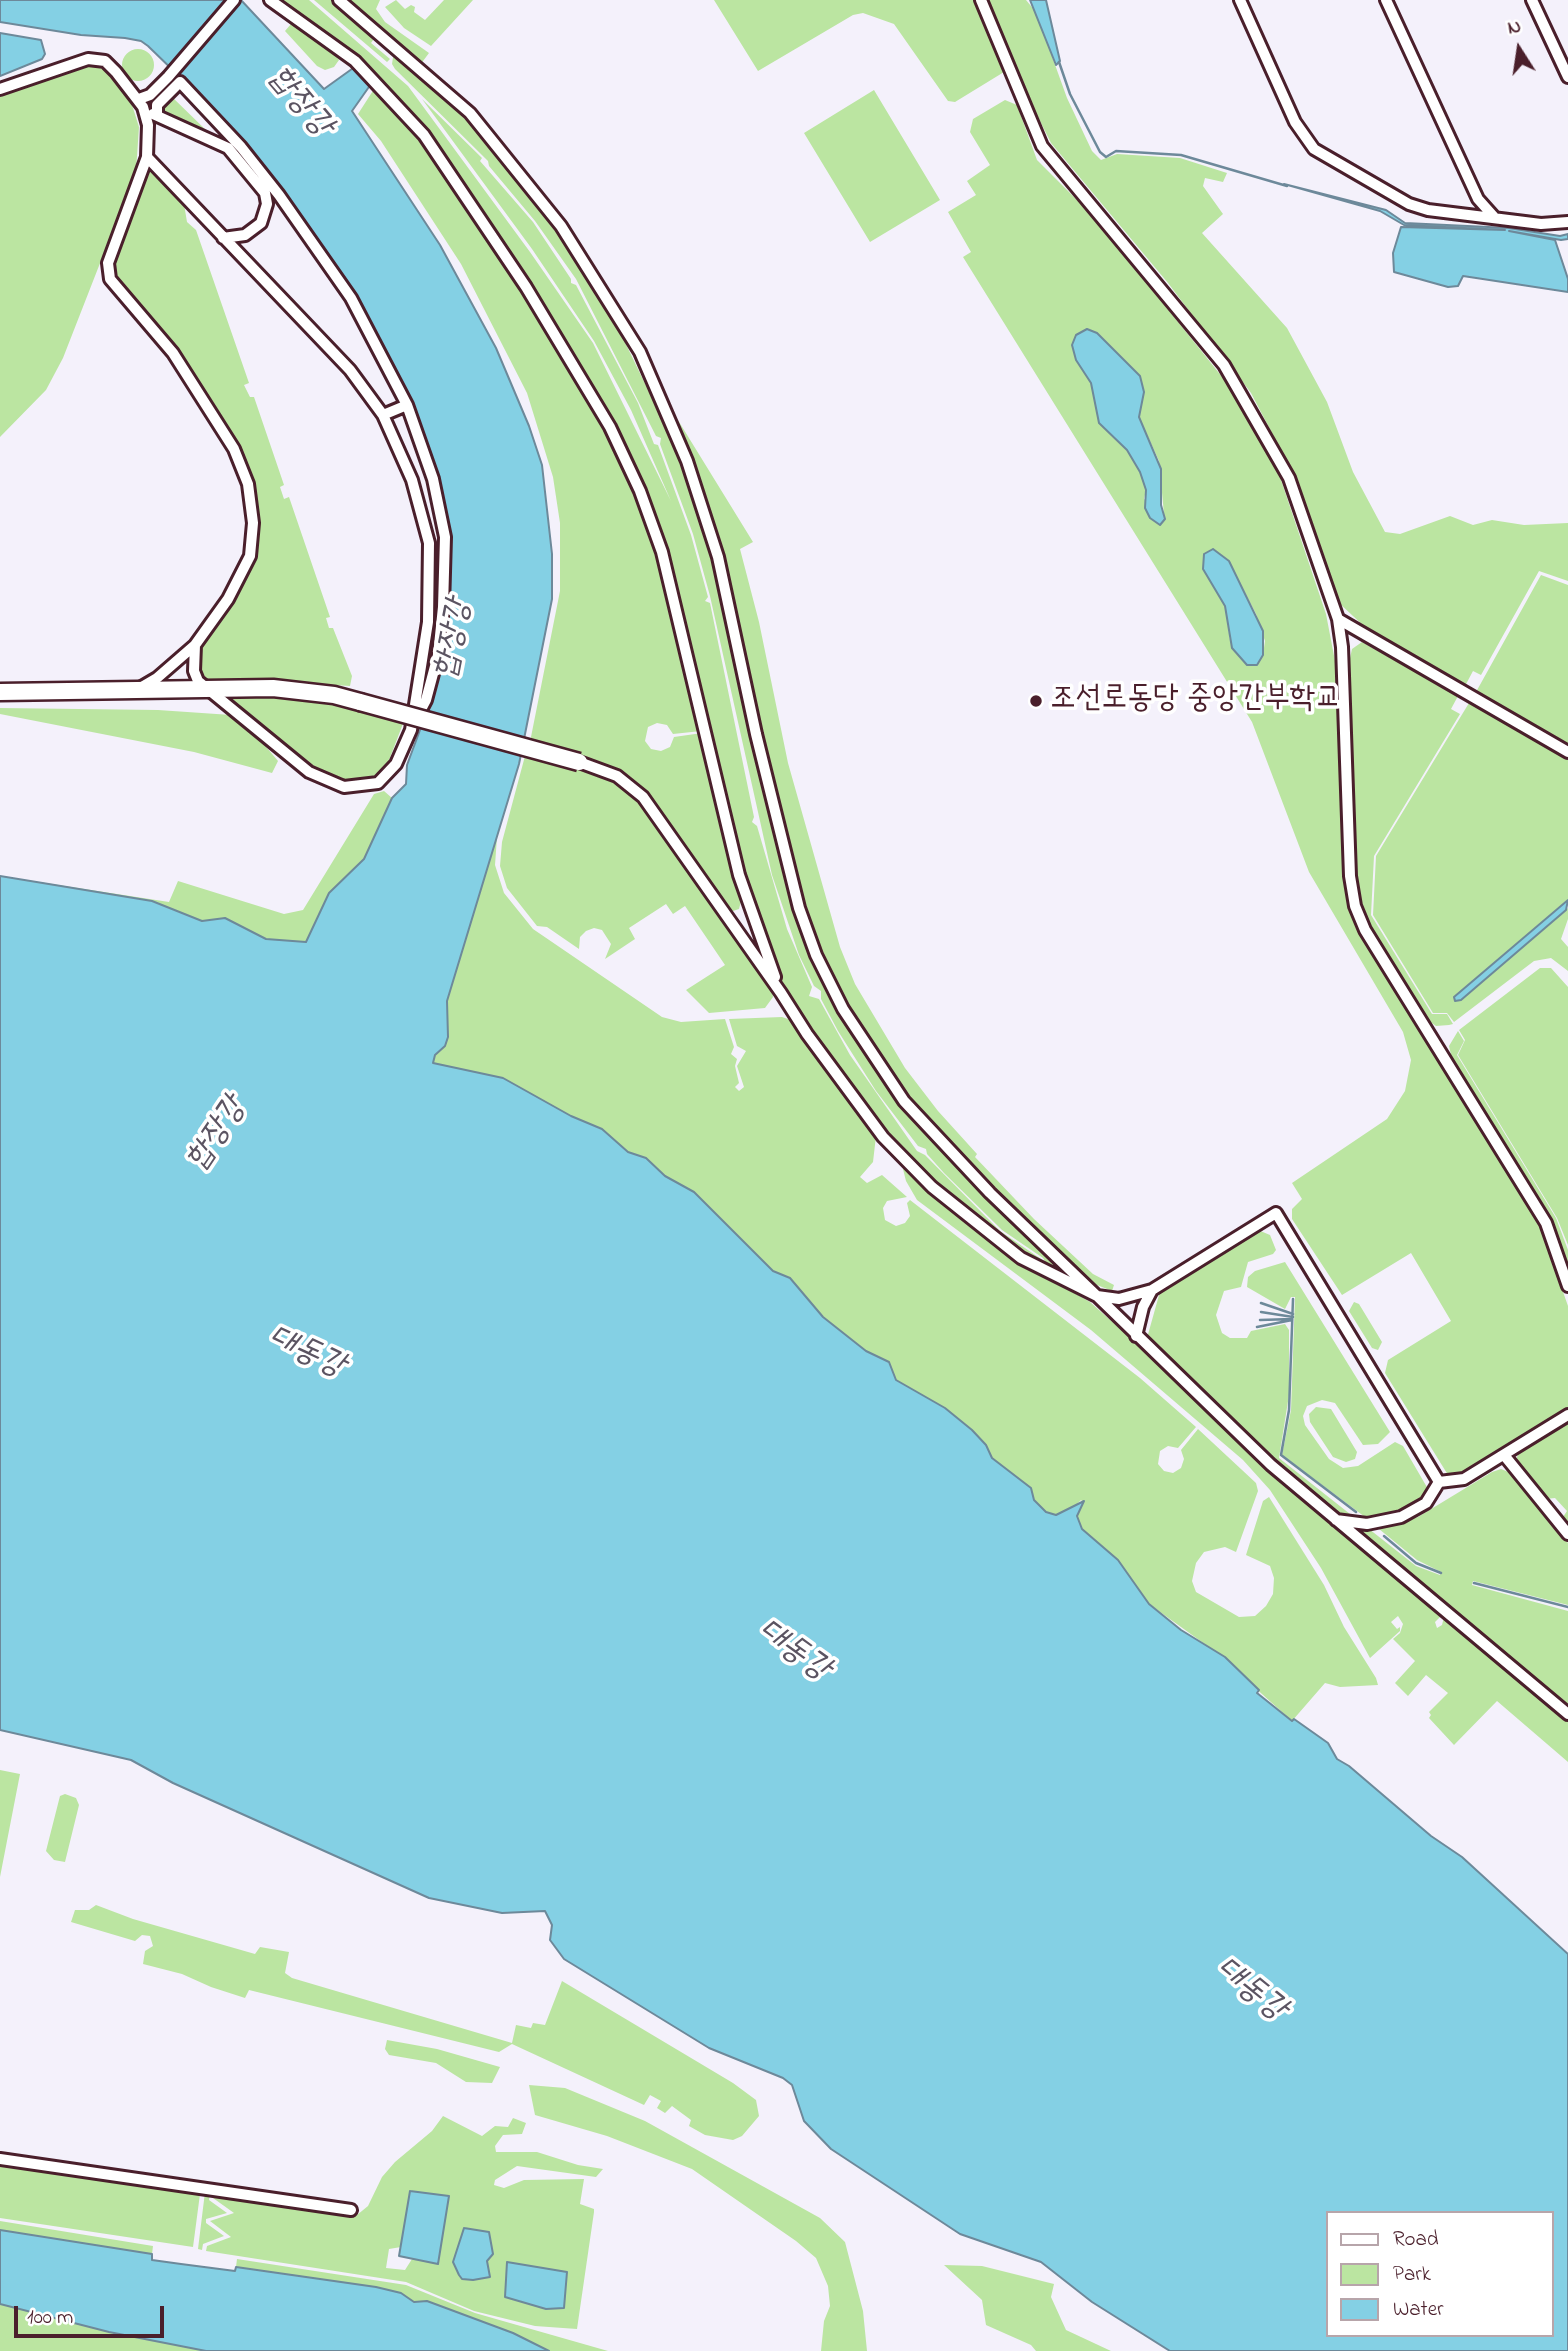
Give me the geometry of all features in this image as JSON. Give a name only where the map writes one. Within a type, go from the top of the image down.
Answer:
[{"type":"street","points":[[139,99],[150,95],[168,77],[234,0]]},
{"type":"street","points":[[270,0],[355,61],[424,135],[566,350],[610,427],[640,491],[662,552],[727,830],[749,909],[781,993]]},
{"type":"street","points":[[339,0],[470,113],[561,226],[640,352],[687,461],[718,556],[779,833],[799,908],[826,976],[863,1042],[904,1101],[1000,1203],[1271,1465],[1568,1714]]},
{"type":"street","points":[[981,0],[1042,146],[1224,365],[1244,395],[1289,478],[1338,619],[1344,673],[1350,876],[1355,906],[1365,930],[1546,1223],[1568,1286]]},
{"type":"street","points":[[1240,0],[1295,122],[1314,149],[1409,204],[1428,210],[1559,225],[1568,222]]},
{"type":"street","points":[[1387,0],[1478,199],[1495,218]]},
{"type":"street","points":[[1532,0],[1568,77]]},
{"type":"street","points":[[0,89],[88,59],[105,61],[151,114],[228,148],[265,194]]},
{"type":"street","points":[[135,691],[158,678],[195,645],[228,599],[250,556],[252,501],[234,449],[167,346],[110,279],[108,263],[147,157],[151,114],[180,82],[241,147],[351,298],[407,405],[430,469],[444,522],[446,565],[438,655],[426,700],[396,764],[378,783],[344,787],[309,772],[236,710],[208,690],[194,671],[195,645]]},
{"type":"street","points":[[228,148],[241,147]]},
{"type":"street","points":[[147,157],[350,370],[383,415],[412,481],[429,543],[431,570],[425,654],[411,730]]},
{"type":"street","points":[[223,238],[245,235],[261,223],[267,204],[265,178]]},
{"type":"street","points":[[383,415],[407,405]]},
{"type":"street","points":[[1338,619],[1568,752]]},
{"type":"street","points":[[425,654],[438,655]]},
{"type":"street","points":[[0,692],[273,688],[334,695],[579,762],[617,776],[643,797],[807,1034],[883,1137],[932,1187],[1021,1258],[1097,1296],[1133,1297],[1152,1290],[1276,1213],[1439,1482]]},
{"type":"street","points":[[730,920],[749,909]]},
{"type":"street","points":[[1136,1336],[1143,1307],[1152,1290]]},
{"type":"street","points":[[1336,1520],[1367,1524],[1387,1521],[1426,1503],[1568,1415]]},
{"type":"street","points":[[1504,1455],[1568,1534]]},
{"type":"street","points":[[1439,1482],[1464,1479]]},
{"type":"street","points":[[1426,1503],[1439,1482]]},
{"type":"street","points":[[0,2159],[351,2210]]},
{"type":"green space","points":[[275,0],[309,0],[408,86],[593,343],[671,501],[631,410],[594,341],[532,249],[422,99],[482,158],[480,161],[533,222],[571,279],[571,283],[576,285],[638,403],[654,444],[658,445],[691,535],[708,597],[705,601],[710,603],[754,817],[752,822],[757,826],[787,929],[812,987],[809,996],[819,999],[850,1055],[917,1151],[925,1155],[1000,1231],[1041,1259],[1047,1267],[1010,1245],[935,1185],[886,1135],[785,991],[741,873],[678,602],[612,425],[402,104]]},
{"type":"green space","points":[[314,0],[334,0],[376,36],[371,43],[390,59],[387,62]]},
{"type":"green space","points":[[344,0],[380,0],[376,9],[385,22],[429,53],[420,65]]},
{"type":"green space","points":[[396,0],[405,9],[411,5],[415,7],[414,12],[425,20],[444,0],[473,0],[431,46],[404,28],[385,7]]},
{"type":"green space","points":[[714,0],[975,0],[1004,72],[955,102],[948,101],[894,24],[863,13],[853,15],[758,71]]},
{"type":"green space","points":[[986,0],[1026,0],[1036,12],[1067,98],[1092,151],[1101,160],[1117,154],[1180,158],[1227,173],[1223,182],[1205,178],[1203,186],[1223,214],[1202,233],[1287,328],[1327,402],[1353,472],[1385,532],[1400,534],[1450,516],[1473,525],[1492,520],[1524,525],[1568,523],[1568,581],[1539,571],[1481,675],[1473,671],[1465,686],[1368,630],[1338,602],[1296,479],[1251,393],[1168,283],[1051,143],[1020,81]]},
{"type":"green space","points":[[291,24],[333,51],[339,60],[334,67],[325,70],[317,66],[285,31]]},
{"type":"green space","points":[[138,49],[149,54],[154,65],[149,76],[138,81],[127,76],[122,65],[127,54]]},
{"type":"green space","points":[[394,51],[466,115],[543,208],[603,297],[685,466],[708,532],[790,891],[861,1041],[986,1195],[1056,1262],[1058,1267],[1054,1270],[1049,1269],[1043,1258],[1002,1230],[944,1173],[927,1154],[926,1149],[918,1146],[876,1091],[838,1031],[821,999],[821,991],[814,986],[799,955],[772,875],[710,596],[693,534],[660,444],[661,438],[656,436],[576,279],[535,221],[489,166],[488,161],[395,69],[392,64]]},
{"type":"green space","points":[[87,65],[108,70],[128,92],[139,127],[136,171],[63,358],[46,390],[0,437],[0,93],[64,69]]},
{"type":"green space","points":[[376,86],[425,145],[525,291],[607,431],[637,493],[658,554],[701,731],[673,734],[667,725],[657,723],[648,727],[645,741],[651,749],[661,751],[670,747],[674,737],[702,733],[742,897],[739,909],[726,909],[658,809],[632,780],[617,770],[530,742],[560,591],[560,523],[553,477],[527,393],[461,264],[381,141],[358,114]]},
{"type":"green space","points":[[874,90],[940,200],[870,242],[804,133]]},
{"type":"green space","points":[[170,95],[210,134],[159,111]]},
{"type":"green space","points":[[1005,100],[1017,105],[1037,160],[1094,217],[1235,393],[1278,471],[1326,614],[1335,661],[1345,874],[1350,907],[1362,934],[1539,1224],[1568,1306],[1568,1407],[1559,1416],[1462,1475],[1448,1475],[1385,1373],[1388,1360],[1451,1321],[1411,1253],[1342,1295],[1292,1219],[1292,1209],[1302,1199],[1292,1183],[1387,1119],[1405,1091],[1411,1060],[1403,1032],[1309,872],[1252,722],[963,257],[971,252],[948,212],[976,195],[967,181],[990,165],[970,132],[973,119]],"holes":[[[1087,329],[1097,333],[1140,376],[1139,417],[1159,461],[1164,514],[1144,499],[1146,490],[1140,472],[1127,450],[1099,423],[1091,383],[1076,360],[1072,345],[1076,335]],[[1212,549],[1229,561],[1256,614],[1265,641],[1263,655],[1257,665],[1230,640],[1225,606],[1209,579]]]},
{"type":"green space","points":[[149,169],[184,204],[187,222],[196,230],[249,383],[244,385],[250,397],[254,397],[284,485],[280,487],[284,499],[289,497],[330,617],[326,618],[329,628],[333,628],[352,676],[350,686],[252,680],[210,685],[199,674],[198,654],[242,587],[254,561],[257,533],[244,462],[114,276],[114,259]]},
{"type":"green space","points":[[668,404],[753,542],[740,549],[759,622],[788,763],[840,947],[855,984],[905,1068],[938,1111],[977,1154],[975,1157],[1034,1219],[1093,1274],[1114,1285],[1112,1291],[1087,1281],[992,1191],[926,1120],[861,1028],[823,955],[798,885],[720,543],[696,471]]},
{"type":"green space","points":[[1541,575],[1568,585],[1568,746],[1476,692]]},
{"type":"green space","points":[[1362,642],[1458,696],[1451,709],[1460,714],[1374,856],[1371,915],[1432,1014],[1447,1014],[1453,1024],[1449,1025],[1436,1026],[1426,1019],[1370,925],[1357,892],[1347,672],[1352,649]]},
{"type":"green space","points":[[227,697],[314,698],[404,721],[386,768],[375,776],[345,781],[325,775]]},
{"type":"green space","points":[[1469,703],[1568,760],[1568,900],[1455,997],[1461,1000],[1568,908],[1568,919],[1561,939],[1568,947],[1568,971],[1551,958],[1534,961],[1454,1022],[1447,1013],[1433,1013],[1373,915],[1376,856]]},
{"type":"green space","points":[[0,708],[158,710],[231,715],[262,742],[278,761],[272,773],[194,752],[0,714]]},
{"type":"green space","points":[[525,756],[610,778],[643,804],[772,988],[773,997],[765,1008],[709,1013],[686,990],[725,965],[685,906],[673,914],[666,904],[629,928],[635,939],[605,959],[611,944],[602,930],[594,928],[586,931],[580,937],[579,949],[547,927],[537,926],[507,888],[500,866],[502,842]]},
{"type":"green space","points":[[384,791],[392,798],[364,859],[329,893],[306,943],[266,939],[225,918],[202,921],[152,901],[0,876],[169,902],[178,881],[284,914],[303,910],[374,794]]},
{"type":"green space","points":[[497,837],[495,865],[504,893],[533,929],[662,1017],[681,1022],[725,1019],[734,1047],[731,1054],[737,1059],[735,1066],[739,1083],[735,1087],[739,1091],[744,1087],[737,1066],[746,1051],[737,1046],[729,1019],[782,1017],[794,1021],[876,1136],[873,1162],[860,1177],[867,1183],[882,1175],[907,1197],[887,1201],[883,1208],[885,1220],[896,1226],[905,1223],[910,1216],[907,1203],[910,1200],[1140,1378],[1196,1427],[1178,1448],[1168,1446],[1160,1451],[1158,1464],[1164,1471],[1173,1473],[1181,1468],[1184,1459],[1181,1450],[1198,1429],[1256,1483],[1258,1491],[1236,1552],[1225,1547],[1204,1552],[1196,1563],[1192,1581],[1196,1592],[1239,1617],[1255,1616],[1266,1606],[1273,1594],[1274,1578],[1270,1566],[1246,1555],[1263,1501],[1269,1497],[1324,1585],[1344,1627],[1378,1685],[1340,1687],[1325,1683],[1292,1721],[1213,1650],[1149,1604],[1118,1560],[1082,1529],[1077,1516],[1083,1502],[1081,1500],[1072,1509],[1056,1515],[1046,1512],[1034,1500],[1031,1488],[992,1458],[986,1445],[972,1430],[945,1408],[896,1380],[888,1362],[866,1351],[823,1317],[790,1279],[773,1271],[694,1192],[665,1176],[646,1158],[628,1152],[602,1129],[571,1116],[503,1078],[433,1064],[435,1055],[445,1046],[448,1037],[447,1001]]},
{"type":"green space","points":[[1540,968],[1551,968],[1568,987],[1568,1245],[1557,1218],[1458,1055],[1465,1040],[1459,1030]]},
{"type":"green space","points":[[1458,1031],[1464,1041],[1457,1055],[1556,1218],[1568,1250],[1568,1276],[1558,1246],[1453,1063],[1449,1046]]},
{"type":"green space","points":[[906,1166],[922,1184],[996,1244],[1032,1269],[1090,1302],[1442,1615],[1435,1622],[1437,1628],[1442,1625],[1444,1617],[1568,1722],[1568,1762],[1497,1701],[1454,1745],[1429,1718],[1429,1712],[1448,1693],[1426,1675],[1408,1696],[1395,1683],[1415,1661],[1393,1639],[1400,1633],[1403,1624],[1398,1616],[1391,1622],[1397,1629],[1400,1627],[1400,1631],[1370,1658],[1321,1568],[1270,1490],[1243,1460],[1091,1330],[917,1200],[906,1181],[903,1169]]},
{"type":"green space","points":[[1258,1230],[1270,1235],[1276,1250],[1273,1254],[1248,1262],[1241,1287],[1224,1291],[1216,1315],[1222,1333],[1230,1338],[1247,1338],[1251,1331],[1285,1324],[1289,1330],[1289,1395],[1279,1458],[1416,1566],[1440,1575],[1441,1572],[1417,1560],[1379,1529],[1418,1517],[1492,1472],[1501,1469],[1511,1473],[1568,1543],[1568,1605],[1473,1581],[1472,1585],[1568,1611],[1568,1704],[1451,1611],[1272,1460],[1147,1338],[1161,1288]]},
{"type":"green space","points":[[1285,1262],[1390,1432],[1378,1444],[1363,1445],[1335,1403],[1322,1400],[1307,1406],[1303,1416],[1305,1425],[1329,1459],[1343,1468],[1358,1466],[1395,1442],[1403,1446],[1428,1489],[1421,1500],[1396,1514],[1365,1517],[1282,1455],[1291,1410],[1295,1297],[1291,1297],[1285,1309],[1247,1287],[1248,1277],[1255,1271]]},
{"type":"green space","points":[[1354,1302],[1359,1304],[1382,1342],[1378,1350],[1372,1348],[1349,1311]]},
{"type":"green space","points":[[1316,1407],[1331,1409],[1357,1452],[1355,1459],[1346,1462],[1333,1457],[1310,1422],[1309,1414]]},
{"type":"green space","points":[[1568,1421],[1568,1527],[1563,1517],[1567,1511],[1555,1498],[1545,1499],[1515,1461],[1519,1453]]},
{"type":"green space","points":[[0,1770],[20,1774],[0,1877]]},
{"type":"green space","points":[[65,1794],[76,1798],[79,1805],[65,1862],[54,1860],[46,1851],[60,1796]]},
{"type":"green space","points":[[96,1905],[133,1919],[255,1954],[260,1947],[289,1952],[285,1973],[292,1978],[512,2043],[516,2025],[531,2028],[533,2023],[545,2025],[562,1981],[733,2083],[756,2100],[759,2116],[742,2136],[733,2140],[705,2135],[689,2126],[691,2120],[672,2106],[665,2113],[657,2108],[661,2101],[650,2095],[644,2105],[512,2044],[499,2052],[249,1990],[245,1998],[182,1974],[143,1964],[145,1951],[153,1946],[150,1936],[142,1935],[135,1941],[71,1922],[75,1910],[89,1910]]},
{"type":"green space","points":[[387,2040],[437,2049],[500,2067],[492,2083],[466,2082],[436,2063],[389,2055],[385,2049]]},
{"type":"green space","points":[[529,2085],[565,2088],[645,2121],[820,2218],[845,2242],[863,2311],[867,2351],[821,2351],[824,2321],[830,2306],[828,2286],[816,2258],[796,2241],[692,2169],[607,2136],[535,2115]]},
{"type":"green space","points":[[443,2116],[482,2136],[495,2126],[508,2127],[513,2118],[526,2123],[522,2134],[503,2135],[495,2146],[496,2152],[537,2152],[578,2165],[603,2169],[596,2177],[517,2166],[495,2180],[494,2185],[504,2188],[524,2180],[584,2179],[580,2204],[594,2209],[594,2212],[577,2329],[535,2326],[474,2311],[406,2282],[206,2251],[207,2246],[231,2237],[210,2221],[234,2213],[213,2198],[214,2193],[357,2215],[368,2206],[382,2177],[395,2162],[432,2131]],"holes":[[[464,2228],[489,2232],[493,2254],[487,2261],[459,2275],[455,2255]],[[401,2247],[438,2263],[412,2259],[405,2270],[386,2268],[389,2249]]]},
{"type":"green space","points":[[0,2166],[200,2194],[193,2247],[0,2218]]},
{"type":"green space","points":[[205,2192],[210,2193],[209,2200],[227,2213],[206,2219],[206,2223],[224,2236],[203,2244],[202,2250],[198,2249]]},
{"type":"green space","points":[[0,2221],[153,2246],[152,2254],[0,2230]]},
{"type":"green space","points":[[237,2259],[406,2285],[475,2313],[608,2351],[549,2351],[513,2333],[462,2314],[409,2301],[401,2293],[236,2267]]},
{"type":"green space","points":[[944,2265],[982,2266],[1054,2284],[1051,2297],[1066,2330],[1111,2351],[1036,2351],[1031,2345],[986,2325],[982,2300]]},
{"type":"green space","points":[[0,2304],[109,2332],[206,2351],[0,2351]]},
{"type":"water","points":[[0,0],[241,0],[324,89],[356,66],[371,84],[352,111],[440,245],[496,348],[529,426],[542,465],[552,554],[552,599],[519,764],[447,1001],[448,1037],[445,1046],[435,1055],[433,1063],[503,1078],[571,1116],[602,1129],[628,1152],[646,1158],[665,1176],[694,1192],[773,1271],[790,1278],[823,1317],[866,1351],[889,1362],[896,1380],[945,1408],[972,1430],[986,1445],[992,1458],[1031,1488],[1034,1500],[1046,1512],[1056,1515],[1084,1501],[1077,1516],[1082,1529],[1118,1560],[1149,1604],[1181,1630],[1225,1657],[1259,1690],[1257,1693],[1292,1721],[1294,1719],[1328,1743],[1337,1759],[1349,1766],[1431,1836],[1462,1857],[1568,1954],[1568,2351],[1170,2351],[1092,2302],[1041,2262],[960,2234],[831,2149],[804,2121],[792,2085],[783,2078],[709,2048],[564,1959],[550,1940],[552,1925],[545,1911],[502,1913],[429,1898],[173,1783],[131,1760],[0,1730],[0,876],[152,901],[202,921],[225,918],[266,939],[306,942],[329,893],[364,859],[392,798],[406,784],[407,765],[430,703],[440,653],[446,596],[433,475],[352,297],[182,79],[148,46],[141,41],[125,38],[81,35],[0,22]]},
{"type":"water","points":[[1030,0],[1046,0],[1060,61],[1056,65]]},
{"type":"water","points":[[0,33],[41,40],[45,54],[42,59],[0,76]]},
{"type":"water","points":[[1284,184],[1386,210],[1405,223],[1509,228],[1560,236],[1568,234],[1568,239],[1561,240],[1509,231],[1555,240],[1568,279],[1568,292],[1463,276],[1458,286],[1448,287],[1394,272],[1393,253],[1401,227],[1505,230],[1404,225],[1380,211]]},
{"type":"water","points":[[1087,329],[1097,333],[1140,376],[1144,392],[1139,417],[1161,469],[1161,505],[1165,519],[1160,525],[1150,518],[1145,508],[1146,490],[1140,472],[1127,450],[1099,423],[1091,383],[1076,360],[1072,345],[1076,335]]},
{"type":"water","points":[[1213,549],[1229,561],[1263,631],[1263,655],[1257,665],[1247,665],[1232,648],[1225,606],[1203,569],[1204,554]]},
{"type":"water","points":[[1568,900],[1566,910],[1461,1000],[1455,1001],[1454,997]]},
{"type":"water","points":[[410,2191],[449,2196],[438,2264],[399,2256]]},
{"type":"water","points":[[464,2228],[489,2232],[493,2254],[487,2261],[490,2277],[473,2280],[462,2279],[459,2275],[453,2262]]},
{"type":"water","points":[[0,2230],[152,2254],[152,2260],[235,2271],[236,2267],[376,2287],[401,2293],[414,2302],[427,2301],[513,2333],[549,2351],[206,2351],[109,2332],[0,2304]]},
{"type":"water","points":[[507,2262],[567,2272],[564,2308],[546,2309],[505,2297]]},
{"type":"waterway","points":[[1059,62],[1070,94],[1100,152],[1106,157],[1116,151],[1181,155],[1287,186]]},
{"type":"waterway","points":[[1293,1299],[1289,1410],[1281,1455],[1356,1512]]},
{"type":"waterway","points":[[1261,1303],[1293,1314]]},
{"type":"waterway","points":[[1261,1312],[1293,1317]]},
{"type":"waterway","points":[[1260,1320],[1292,1319]]},
{"type":"waterway","points":[[1257,1327],[1292,1320]]},
{"type":"waterway","points":[[1384,1536],[1416,1563],[1441,1573]]},
{"type":"waterway","points":[[1474,1583],[1568,1607]]},
{"type":"place","name":"조선로동당 중앙간부학교","points":[[1036,701]]},
{"type":"water label","name":"합장강","points":[[299,103]]},
{"type":"water label","name":"합장강","points":[[455,639]]},
{"type":"water label","name":"합장강","points":[[218,1135]]},
{"type":"water label","name":"대동강","points":[[306,1354]]},
{"type":"water label","name":"대동강","points":[[793,1652]]},
{"type":"water label","name":"대동강","points":[[1250,1991]]}]
